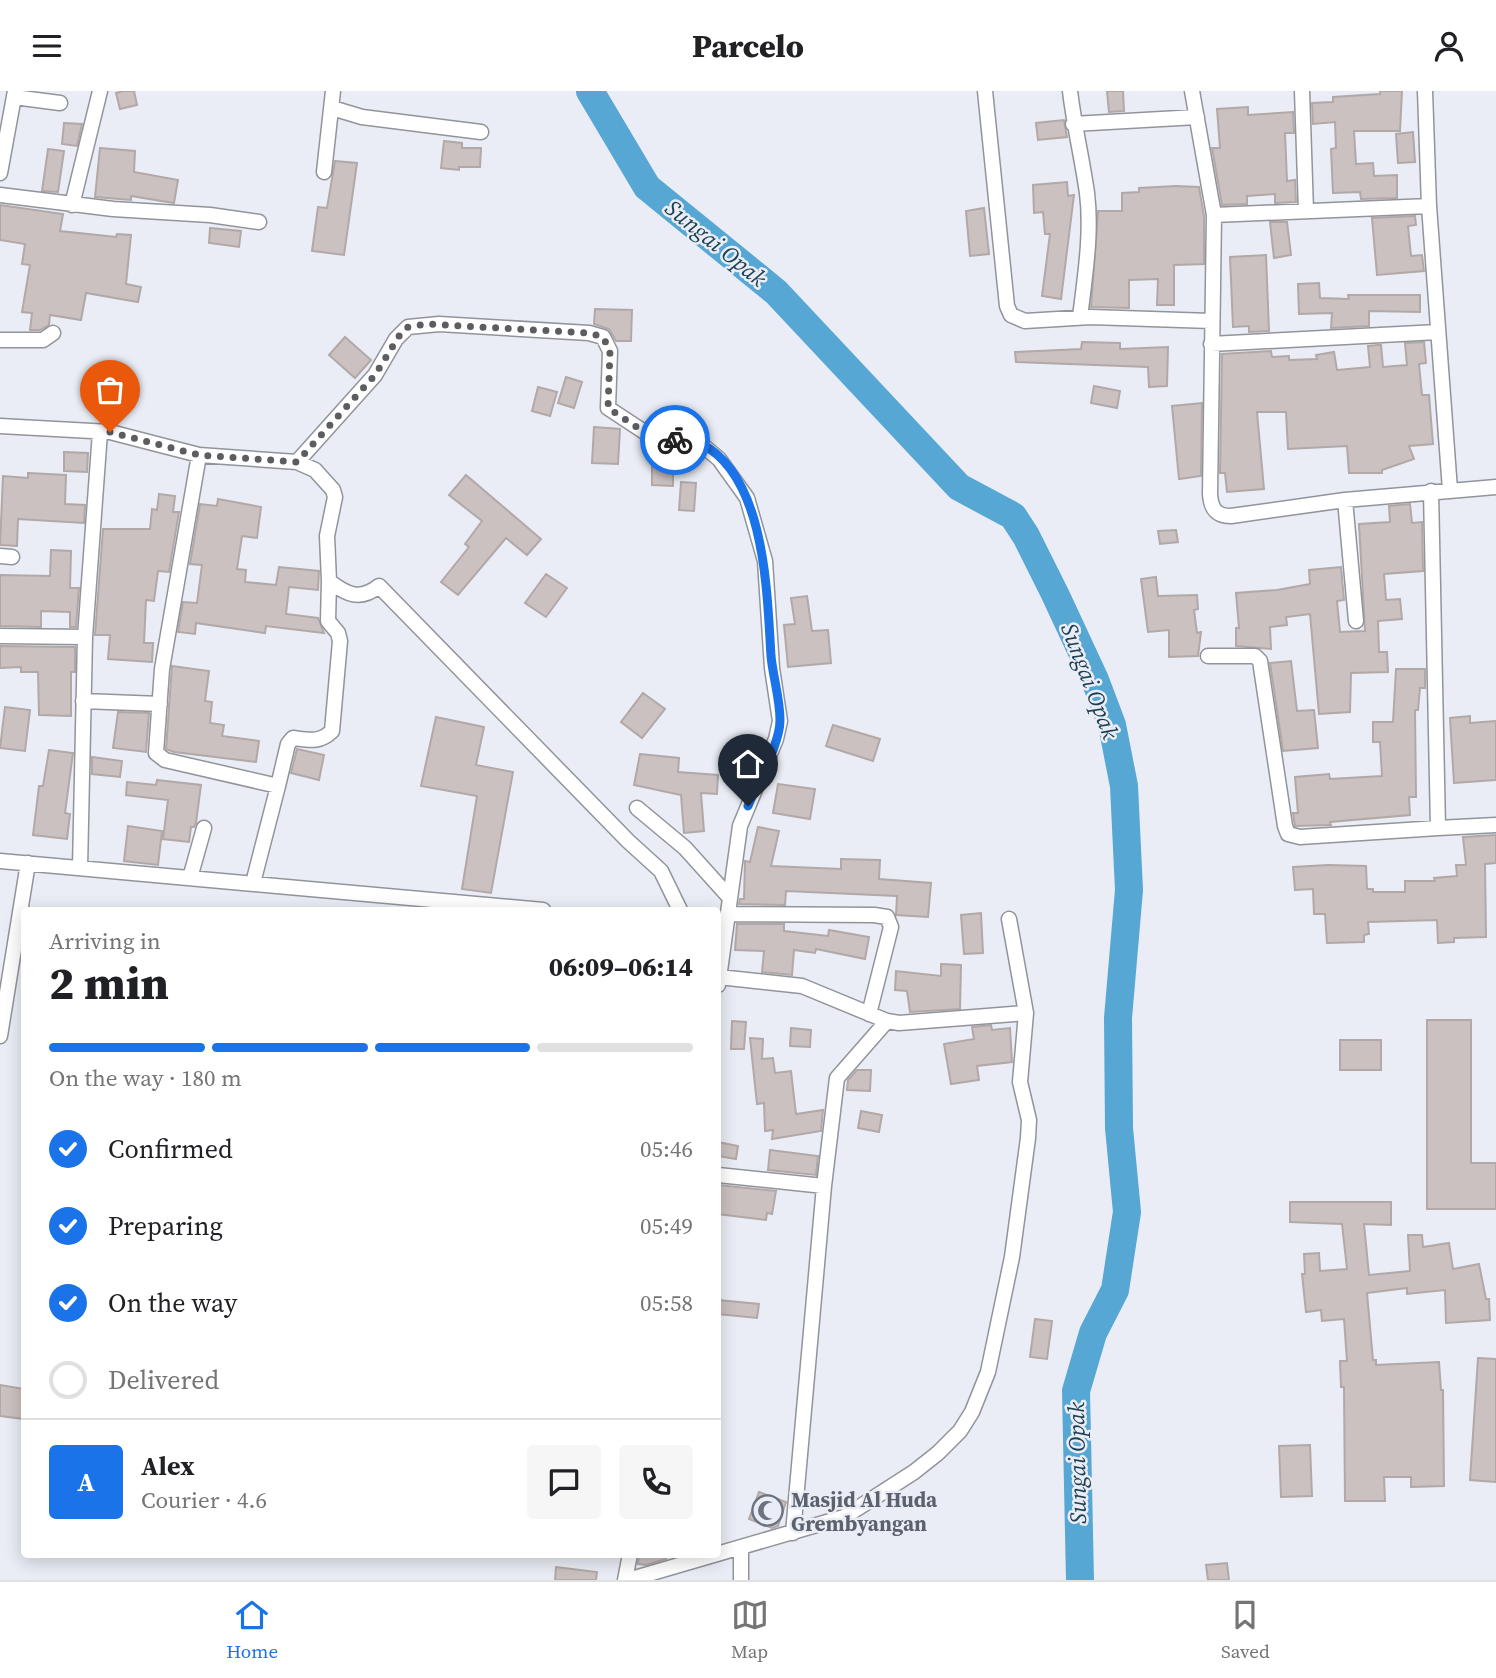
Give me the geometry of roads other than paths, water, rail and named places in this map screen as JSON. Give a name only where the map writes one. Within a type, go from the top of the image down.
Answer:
[{"type":"street","points":[[72,205],[100,91]]},
{"type":"street","points":[[324,172],[333,91]]},
{"type":"street","points":[[985,91],[1007,306],[1011,315],[1025,321],[1080,317],[1211,321]]},
{"type":"street","points":[[1070,91],[1073,124],[1087,194],[1088,217],[1080,317]]},
{"type":"street","points":[[1192,91],[1214,215],[1210,344],[1210,494],[1214,511],[1220,516],[1231,516],[1345,500],[1496,487]]},
{"type":"street","points":[[1302,91],[1306,211]]},
{"type":"street","points":[[1425,91],[1429,206],[1450,490]]},
{"type":"street","points":[[0,173],[14,94],[60,103]]},
{"type":"street","points":[[332,108],[362,117],[481,132]]},
{"type":"street","points":[[1073,124],[1197,117]]},
{"type":"street","points":[[0,195],[72,205],[209,215],[259,222]]},
{"type":"street","points":[[1214,215],[1429,206]]},
{"type":"street","points":[[297,462],[375,375],[396,339],[408,327],[439,324],[589,333],[603,337],[610,351],[608,408],[652,437],[701,444],[719,459],[747,498],[765,561],[772,668],[780,721],[776,739],[740,825],[721,952]]},
{"type":"street","points":[[1210,344],[1438,332]]},
{"type":"street","points":[[0,340],[43,340],[53,333]]},
{"type":"street","points":[[0,426],[100,432],[199,455],[297,462],[315,470],[333,490],[335,497],[327,536],[328,621],[338,633],[340,641],[332,731],[325,738],[314,741],[293,738],[288,744],[253,883]]},
{"type":"street","points":[[80,868],[85,637],[100,432]]},
{"type":"street","points":[[199,455],[162,669],[155,745],[159,758],[278,786]]},
{"type":"street","points":[[1431,491],[1438,828]]},
{"type":"street","points":[[1345,500],[1356,621]]},
{"type":"street","points":[[329,581],[344,593],[360,596],[379,586],[628,841],[661,871],[679,907]]},
{"type":"street","points":[[0,636],[85,637]]},
{"type":"street","points":[[1208,656],[1255,656],[1260,661],[1285,826],[1289,834],[1300,837],[1496,825]]},
{"type":"street","points":[[83,701],[160,704]]},
{"type":"street","points":[[637,808],[685,848],[730,898]]},
{"type":"street","points":[[190,878],[204,828]]},
{"type":"street","points":[[0,860],[511,907]]},
{"type":"street","points":[[0,1036],[28,863]]},
{"type":"street","points":[[724,922],[874,915],[887,918],[891,927],[869,1014]]},
{"type":"street","points":[[721,1554],[844,1517],[914,1472],[938,1453],[960,1431],[972,1412],[988,1372],[1012,1257],[1029,1120],[1020,1082],[1021,1013],[1009,919]]},
{"type":"street","points":[[721,981],[802,986],[887,1021],[918,1024],[1021,1013]]},
{"type":"street","points":[[793,1533],[824,1186],[837,1078],[887,1021]]},
{"type":"street","points":[[721,1175],[824,1186]]},
{"type":"street","points":[[741,1549],[741,1580]]},
{"type":"street","points":[[630,1558],[627,1580],[708,1558]]},
{"type":"waterway","name":"Sungai Opak","points":[[590,91],[647,187],[776,292],[959,487],[1013,516],[1055,594],[1095,680],[1112,725],[1124,786],[1129,890],[1118,1018],[1119,1128],[1127,1212],[1115,1290],[1093,1333],[1076,1391],[1080,1580]]},
{"type":"place","name":"Masjid Al Huda Grembyangan","points":[[768,1511]]}]
